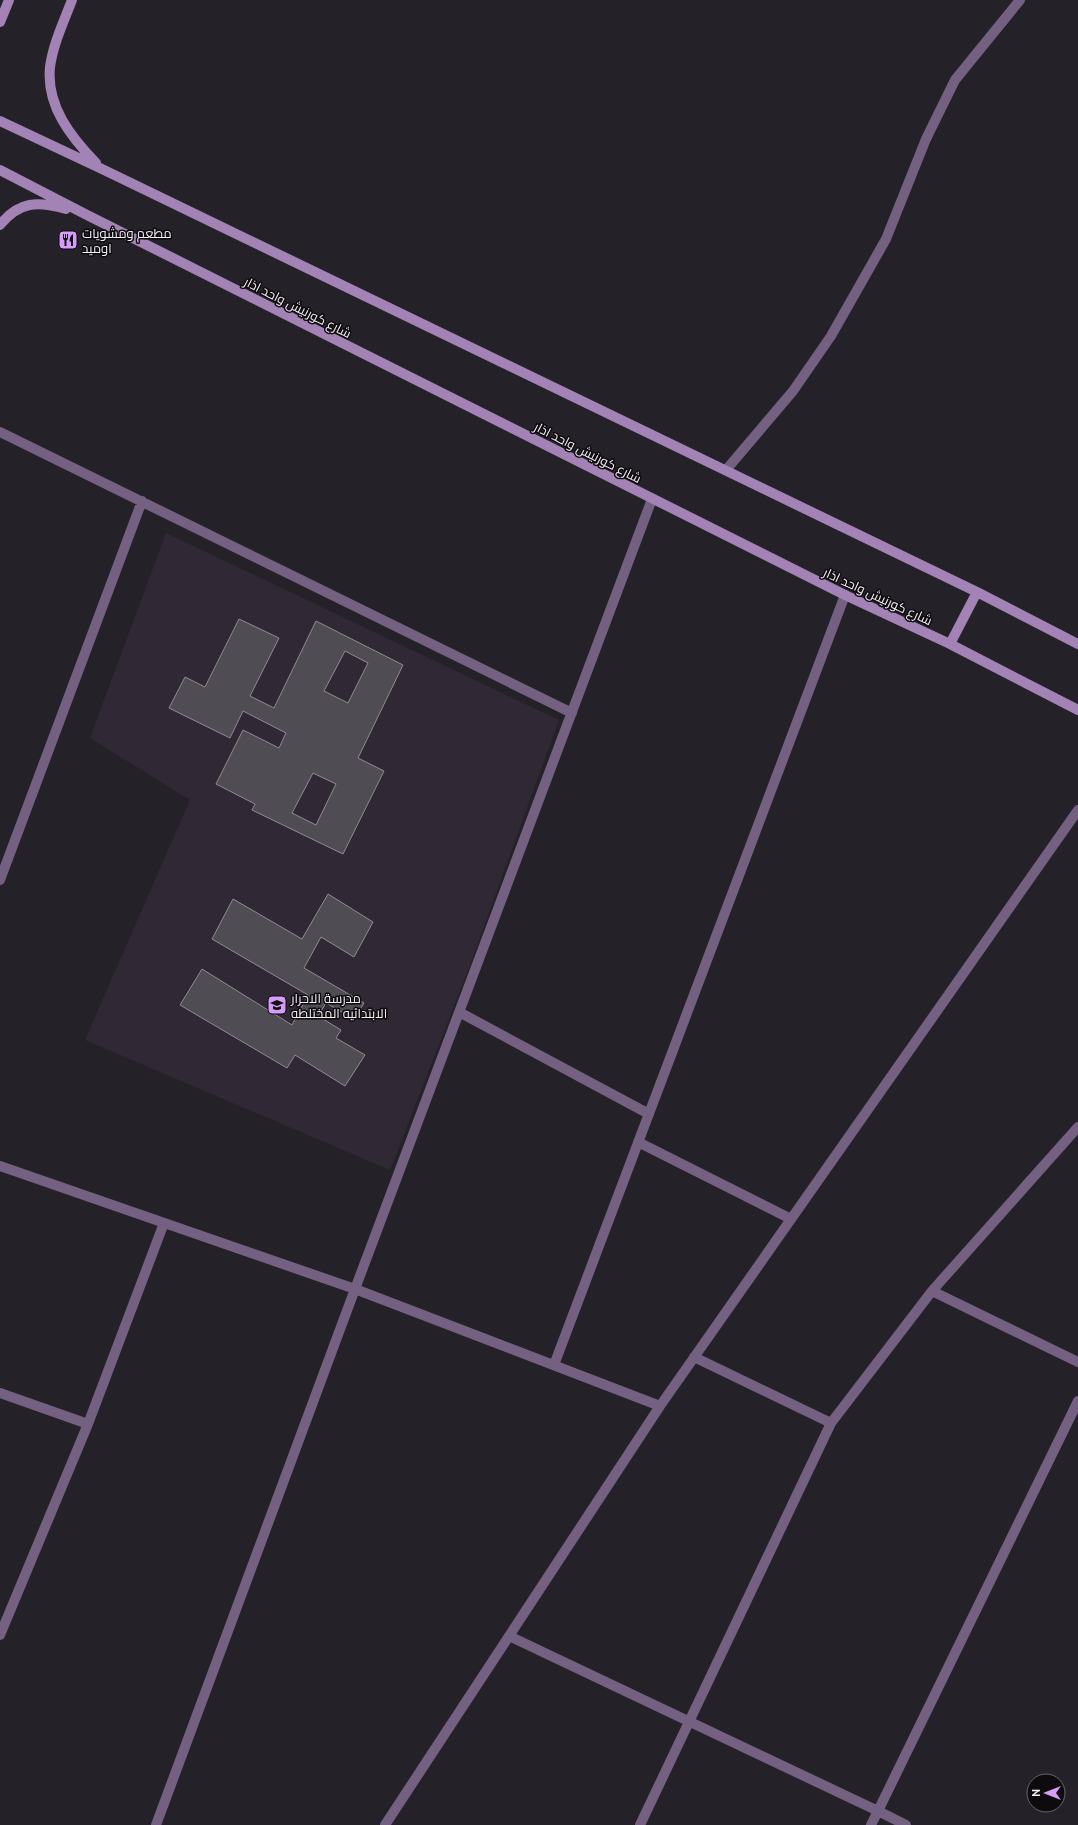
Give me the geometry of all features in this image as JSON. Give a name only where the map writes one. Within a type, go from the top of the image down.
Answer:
[{"type":"main road","points":[[0,22],[9,0]]},
{"type":"main road","points":[[72,0],[58,36],[50,66],[52,94],[58,112],[71,134],[102,169]]},
{"type":"main road","points":[[0,121],[726,470],[976,592],[1078,644]]},
{"type":"main road","points":[[0,170],[87,216]]},
{"type":"main road","points":[[0,225],[15,210],[31,204],[47,204],[87,216]]},
{"type":"main road","name":"شارع كورنيش واحد اذار","points":[[87,216],[846,596],[950,644],[1078,710]]},
{"type":"main road","points":[[950,644],[976,592]]},
{"type":"street","points":[[726,470],[793,391],[831,336],[886,239],[926,139],[955,80],[1020,0]]},
{"type":"street","points":[[0,432],[572,713]]},
{"type":"street","points":[[156,1825],[354,1289],[652,499]]},
{"type":"street","points":[[0,880],[142,501]]},
{"type":"street","points":[[554,1365],[846,596]]},
{"type":"street","points":[[385,1825],[660,1406],[1078,810]]},
{"type":"street","points":[[459,1012],[649,1114]]},
{"type":"street","points":[[640,1825],[831,1423],[932,1291],[1078,1126]]},
{"type":"street","points":[[638,1142],[791,1219]]},
{"type":"street","points":[[0,1166],[354,1289],[660,1406]]},
{"type":"street","points":[[1,1632],[88,1424],[164,1223]]},
{"type":"street","points":[[932,1291],[1078,1362]]},
{"type":"street","points":[[694,1357],[831,1423]]},
{"type":"street","points":[[0,1393],[88,1424]]},
{"type":"street","points":[[871,1825],[1078,1401]]},
{"type":"street","points":[[509,1636],[906,1825]]},
{"type":"shaded area","points":[[166,533],[559,720],[468,970],[390,1170],[85,1040],[190,800],[90,738]]},
{"type":"building","points":[[239,619],[279,638],[250,696],[274,708],[316,621],[403,665],[358,758],[384,771],[343,854],[252,810],[255,804],[216,784],[243,730],[279,748],[286,733],[243,711],[230,738],[169,708],[185,677],[205,687]],"holes":[[[345,651],[368,663],[348,703],[324,691]],[[313,773],[336,784],[316,825],[292,813]]]},
{"type":"building","points":[[328,894],[373,922],[354,957],[321,937],[304,968],[364,1003],[354,1019],[326,1003],[318,1016],[341,1030],[336,1038],[365,1055],[345,1086],[295,1055],[287,1068],[180,1005],[202,969],[292,1025],[308,995],[212,939],[233,899],[302,939]]},
{"type":"place","name":"مطعم ومشويات اوميد","points":[[68,240]]},
{"type":"place","name":"مدرسة الاحرار الابتدائيه المختلطه","points":[[277,1005]]}]
